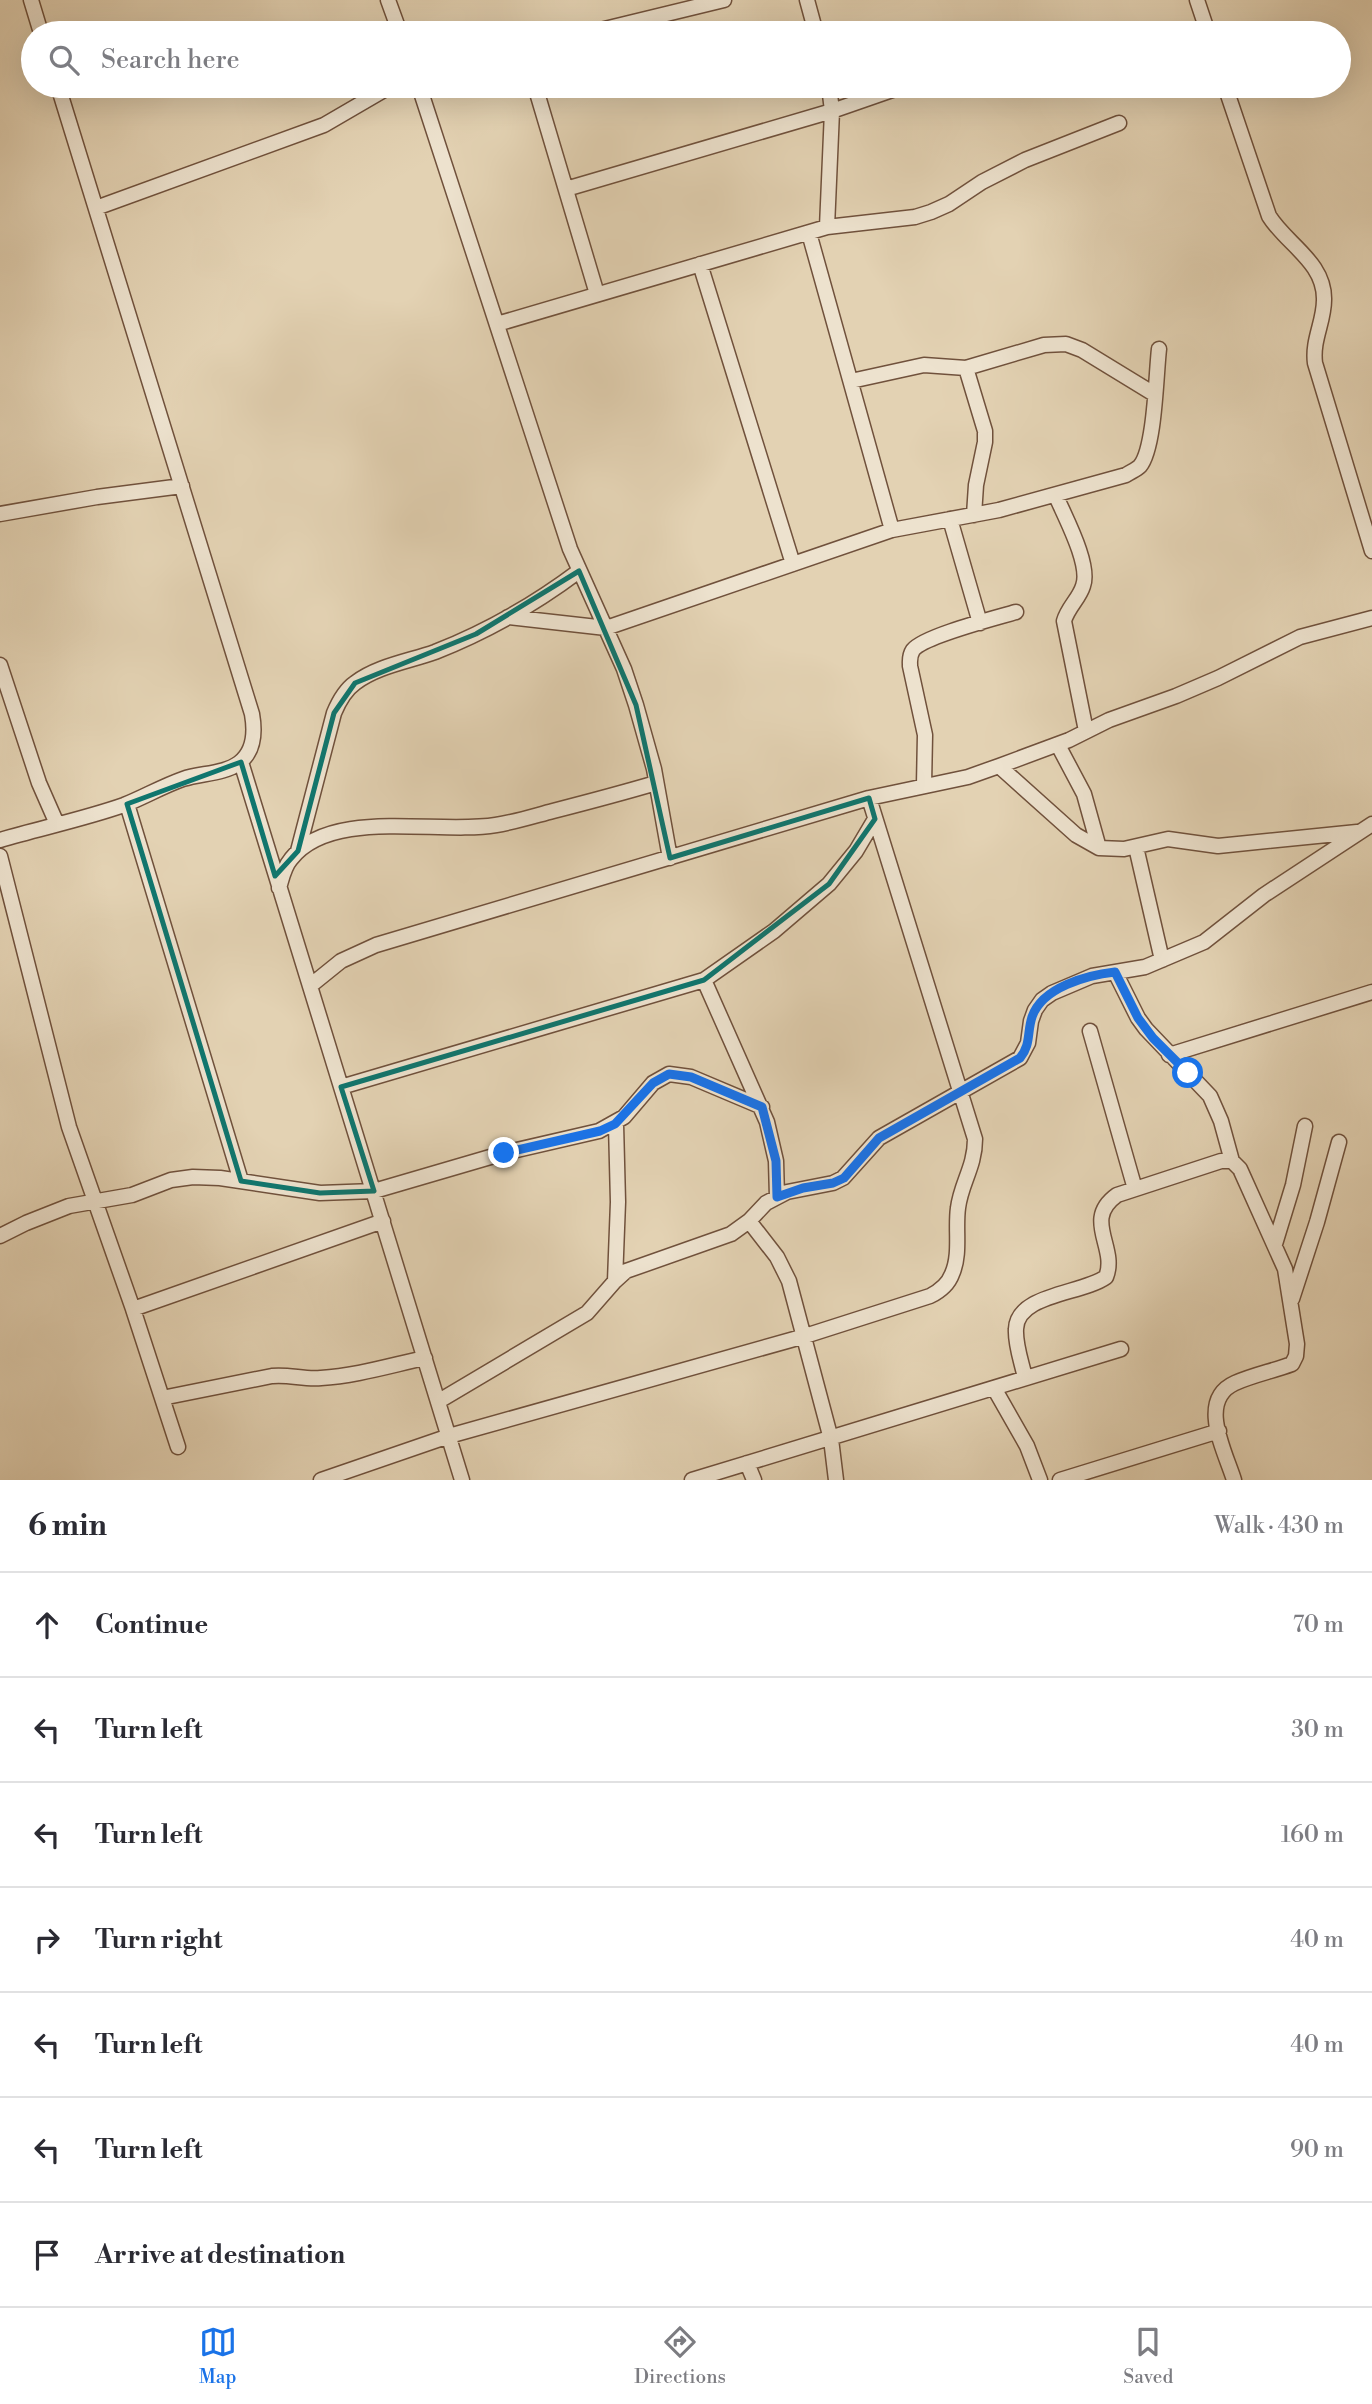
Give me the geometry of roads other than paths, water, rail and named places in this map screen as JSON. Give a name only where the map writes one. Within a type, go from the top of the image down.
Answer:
[{"type":"street","points":[[31,0],[37,21]]},
{"type":"street","points":[[388,0],[396,21]]},
{"type":"street","points":[[637,21],[724,0]]},
{"type":"street","points":[[807,0],[813,21]]},
{"type":"street","points":[[1197,0],[1204,21]]},
{"type":"street","points":[[0,840],[127,804],[175,782],[230,768],[241,762],[253,742],[252,714],[62,98]]},
{"type":"street","points":[[96,208],[324,125],[370,98]]},
{"type":"street","points":[[423,98],[561,524],[636,705],[656,783],[670,858]]},
{"type":"street","points":[[539,98],[597,294]]},
{"type":"street","points":[[827,227],[830,98]]},
{"type":"street","points":[[566,189],[869,98]]},
{"type":"street","points":[[1229,98],[1269,216],[1278,231],[1300,248],[1320,279],[1323,311],[1314,345],[1315,363],[1367,516],[1372,551]]},
{"type":"street","points":[[497,324],[827,227],[915,217],[931,212],[1025,160],[1119,123]]},
{"type":"street","points":[[808,233],[892,530]]},
{"type":"street","points":[[700,264],[793,564]]},
{"type":"street","points":[[851,382],[924,365],[967,368],[1044,345],[1066,344],[1082,350],[1154,394]]},
{"type":"street","points":[[508,617],[606,628],[892,530],[1056,496],[1126,475],[1139,467],[1147,454],[1159,349]]},
{"type":"street","points":[[967,368],[985,431],[974,515]]},
{"type":"street","points":[[0,514],[182,486]]},
{"type":"street","points":[[1056,496],[1086,575],[1081,592],[1066,611],[1064,621],[1086,731]]},
{"type":"street","points":[[950,519],[979,623]]},
{"type":"street","points":[[298,851],[328,732],[341,698],[355,683],[370,674],[435,652],[476,634],[542,598],[579,570]]},
{"type":"street","points":[[924,786],[925,735],[910,655],[914,648],[921,644],[1016,612]]},
{"type":"street","points":[[310,986],[341,961],[364,949],[869,798],[968,776],[999,766],[1058,745],[1109,720],[1218,678],[1300,637],[1372,618]]},
{"type":"street","points":[[0,665],[39,783],[57,824]]},
{"type":"street","points":[[1058,745],[1084,794],[1099,848]]},
{"type":"street","points":[[241,762],[462,1480]]},
{"type":"street","points":[[999,766],[1076,835],[1099,848],[1124,849],[1168,839],[1219,846],[1366,828]]},
{"type":"street","points":[[279,888],[289,861],[298,851],[325,836],[343,830],[368,826],[457,828],[498,825],[656,783]]},
{"type":"street","points":[[320,1480],[449,1436],[805,1336],[930,1296],[948,1282],[954,1271],[958,1206],[975,1153],[975,1139],[869,798]]},
{"type":"street","points":[[127,804],[241,1181]]},
{"type":"street","points":[[341,1087],[704,980],[774,931],[808,903],[856,851],[875,819]]},
{"type":"street","points":[[439,1401],[587,1313],[615,1281],[632,1268],[719,1240],[749,1221],[766,1203],[777,1197],[844,1178],[879,1138],[1020,1058],[1028,1043],[1035,1010],[1042,1000],[1079,980],[1138,969],[1204,942],[1264,895],[1366,828]]},
{"type":"street","points":[[1136,847],[1162,960]]},
{"type":"street","points":[[0,856],[59,1092],[178,1447]]},
{"type":"street","points":[[1115,972],[1138,1018],[1169,1055],[1210,1096],[1221,1121],[1232,1161],[1240,1169],[1275,1244],[1292,1301],[1297,1344],[1292,1364],[1225,1388],[1214,1405],[1214,1416],[1234,1480]]},
{"type":"street","points":[[704,980],[762,1107],[776,1161],[777,1197]]},
{"type":"street","points":[[1169,1055],[1372,992]]},
{"type":"street","points":[[1090,1031],[1135,1189]]},
{"type":"street","points":[[0,1236],[61,1209],[132,1195],[172,1180],[193,1177],[320,1193],[374,1191],[504,1153],[600,1131],[615,1124],[653,1083],[669,1074],[691,1077],[762,1107]]},
{"type":"street","points":[[615,1124],[618,1202],[615,1281]]},
{"type":"street","points":[[1275,1244],[1293,1185],[1305,1126]]},
{"type":"street","points":[[1292,1301],[1339,1142]]},
{"type":"street","points":[[1025,1378],[1016,1330],[1019,1317],[1025,1308],[1106,1277],[1108,1265],[1101,1229],[1103,1207],[1117,1195],[1221,1161],[1232,1161]]},
{"type":"street","points":[[133,1309],[383,1221]]},
{"type":"street","points":[[749,1221],[783,1266],[789,1281],[831,1439],[836,1480]]},
{"type":"street","points":[[692,1480],[1121,1349]]},
{"type":"street","points":[[162,1398],[272,1376],[319,1379],[335,1377],[425,1357]]},
{"type":"street","points":[[994,1388],[1027,1446],[1040,1480]]},
{"type":"street","points":[[1060,1480],[1219,1431]]},
{"type":"street","points":[[747,1463],[754,1480]]}]
